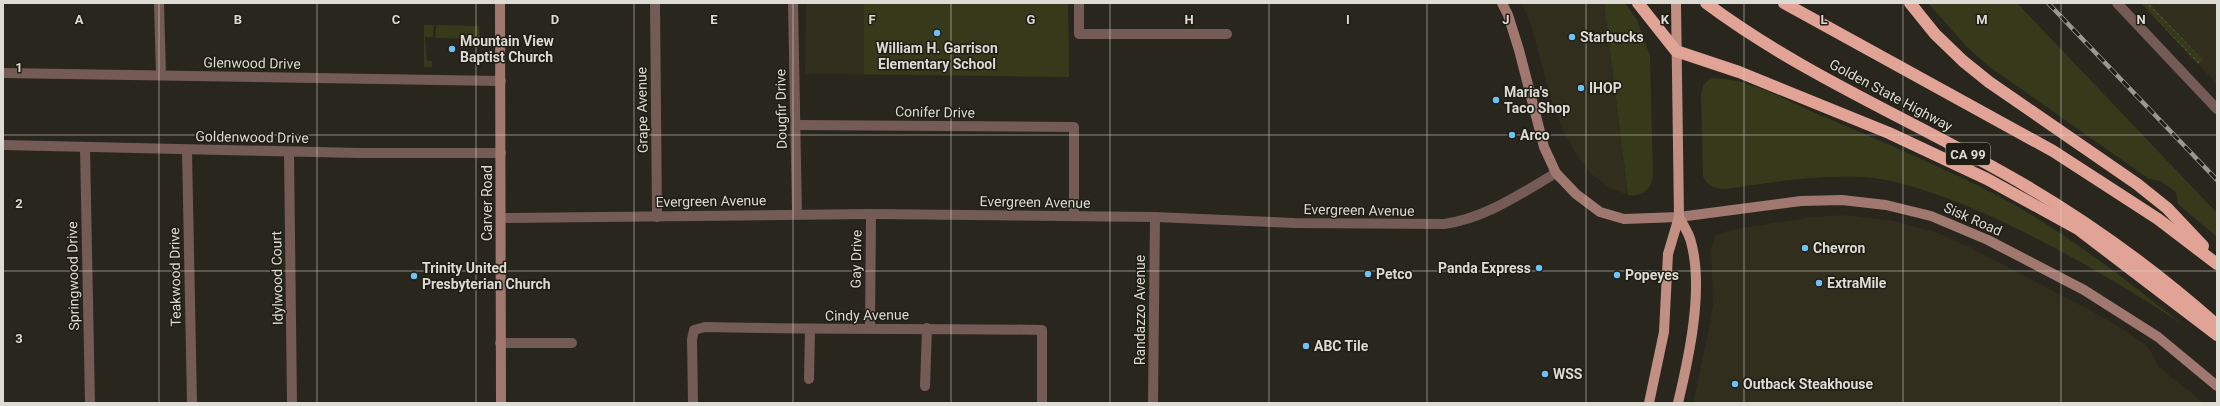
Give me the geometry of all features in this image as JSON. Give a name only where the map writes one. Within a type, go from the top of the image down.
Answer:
[{"type":"highway","points":[[1638,3],[1676,51],[1790,92],[1889,133],[1987,179],[2078,230],[2217,335]]},
{"type":"highway","name":"Golden State Highway","points":[[1706,3],[1735,24],[1817,72],[2028,187],[2106,237],[2147,267],[2217,325]]},
{"type":"highway","name":"Golden State Highway","points":[[1784,3],[2053,151],[2158,219],[2217,263]]},
{"type":"highway","points":[[1910,3],[1935,34],[1962,61],[1989,82],[2091,151],[2149,193],[2167,208],[2217,263]]},
{"type":"main road","points":[[1649,403],[1664,332],[1668,254],[1679,217],[1675,18],[1676,3]]},
{"type":"main road","points":[[1678,403],[1691,339],[1695,276],[1691,241],[1679,217]]},
{"type":"street","points":[[159,3],[161,75]]},
{"type":"street","name":"Carver Road","points":[[500,3],[502,218],[500,403]]},
{"type":"street","name":"Grape Avenue","points":[[655,3],[657,216]]},
{"type":"street","name":"Dougfir Drive","points":[[793,3],[797,214]]},
{"type":"street","points":[[1079,3],[1079,34],[1227,34]]},
{"type":"street","name":"Sisk Road","points":[[1502,3],[1508,15],[1519,50],[1544,147],[1556,172],[1576,194],[1600,212],[1624,219],[1679,217],[1781,203],[1825,199],[1886,205],[1931,216],[1988,240],[2084,290],[2158,337],[2217,386]]},
{"type":"street","points":[[2118,3],[2217,109]]},
{"type":"street","name":"Glenwood Drive","points":[[3,73],[501,81]]},
{"type":"street","name":"Conifer Drive","points":[[796,125],[1074,127],[1074,216]]},
{"type":"street","name":"Goldenwood Drive","points":[[3,146],[289,152],[501,153]]},
{"type":"street","name":"Springwood Drive","points":[[84,148],[90,403]]},
{"type":"street","name":"Teakwood Drive","points":[[187,150],[192,403]]},
{"type":"street","name":"Idylwood Court","points":[[289,152],[292,403]]},
{"type":"street","name":"Evergreen Avenue","points":[[502,218],[870,214],[1155,217],[1294,223],[1444,224],[1463,221],[1479,216],[1556,172]]},
{"type":"street","name":"Gay Drive","points":[[870,214],[870,328]]},
{"type":"street","name":"Randazzo Avenue","points":[[1153,403],[1155,217]]},
{"type":"street","name":"Cindy Avenue","points":[[693,403],[692,339],[694,330],[704,327],[810,330],[927,328],[1042,330],[1042,403]]},
{"type":"street","points":[[925,386],[927,328]]},
{"type":"street","points":[[809,379],[810,330]]},
{"type":"street","points":[[500,343],[572,343]]},
{"type":"shaded area","name":"William H. Garrison Elementary School","points":[[806,3],[1068,3],[1069,77],[805,74]]},
{"type":"shaded area","points":[[1522,3],[1604,3],[1628,195],[1610,188],[1590,173],[1578,157],[1564,133],[1553,106],[1530,22]]},
{"type":"shaded area","points":[[2141,3],[2217,3],[2217,84],[2198,64]]},
{"type":"shaded area","points":[[1845,215],[1894,221],[1938,233],[1970,247],[2112,322],[2145,344],[2151,351],[2158,366],[2204,403],[1693,403],[1713,303],[1711,250],[1716,235],[1730,230],[1812,217]]},
{"type":"green space","name":"William H. Garrison Elementary School","points":[[864,3],[1068,3],[1069,77],[864,74]]},
{"type":"green space","points":[[1604,3],[1625,3],[1637,20],[1650,56],[1653,176],[1648,189],[1642,194],[1638,195],[1628,195]]},
{"type":"green space","points":[[1928,3],[2017,3],[2217,213],[2217,237],[2178,204],[2176,192],[2160,181],[2149,179],[1987,65],[1967,47]]},
{"type":"green space","points":[[2141,3],[2149,3],[2203,60],[2198,64]]},
{"type":"green space","points":[[424,25],[434,25],[433,37],[425,37],[427,61],[432,61],[432,67],[424,67]]},
{"type":"green space","points":[[436,25],[479,26],[480,39],[435,38]]},
{"type":"green space","points":[[1711,78],[1740,82],[1768,91],[1937,166],[2004,199],[2073,242],[2118,274],[2182,324],[2104,275],[2023,232],[1967,206],[1915,187],[1875,178],[1862,177],[1828,177],[1794,180],[1726,189],[1709,185],[1703,176],[1701,95],[1703,85]]},
{"type":"railway","points":[[2048,3],[2217,180]]},
{"type":"place","name":"William H. Garrison Elementary School","points":[[937,33]]},
{"type":"place","name":"Starbucks","points":[[1572,37]]},
{"type":"place","name":"Mountain View Baptist Church","points":[[452,49]]},
{"type":"place","name":"IHOP","points":[[1581,88]]},
{"type":"place","name":"Maria's Taco Shop","points":[[1496,100]]},
{"type":"place","name":"Arco","points":[[1512,135]]},
{"type":"place","name":"Chevron","points":[[1805,248]]},
{"type":"place","name":"Panda Express","points":[[1539,268]]},
{"type":"place","name":"Petco","points":[[1368,274]]},
{"type":"place","name":"Popeyes","points":[[1617,275]]},
{"type":"place","name":"Trinity United Presbyterian Church","points":[[414,276]]},
{"type":"place","name":"ExtraMile","points":[[1819,283]]},
{"type":"place","name":"ABC Tile","points":[[1306,346]]},
{"type":"place","name":"WSS","points":[[1545,374]]},
{"type":"place","name":"Outback Steakhouse","points":[[1735,384]]}]
